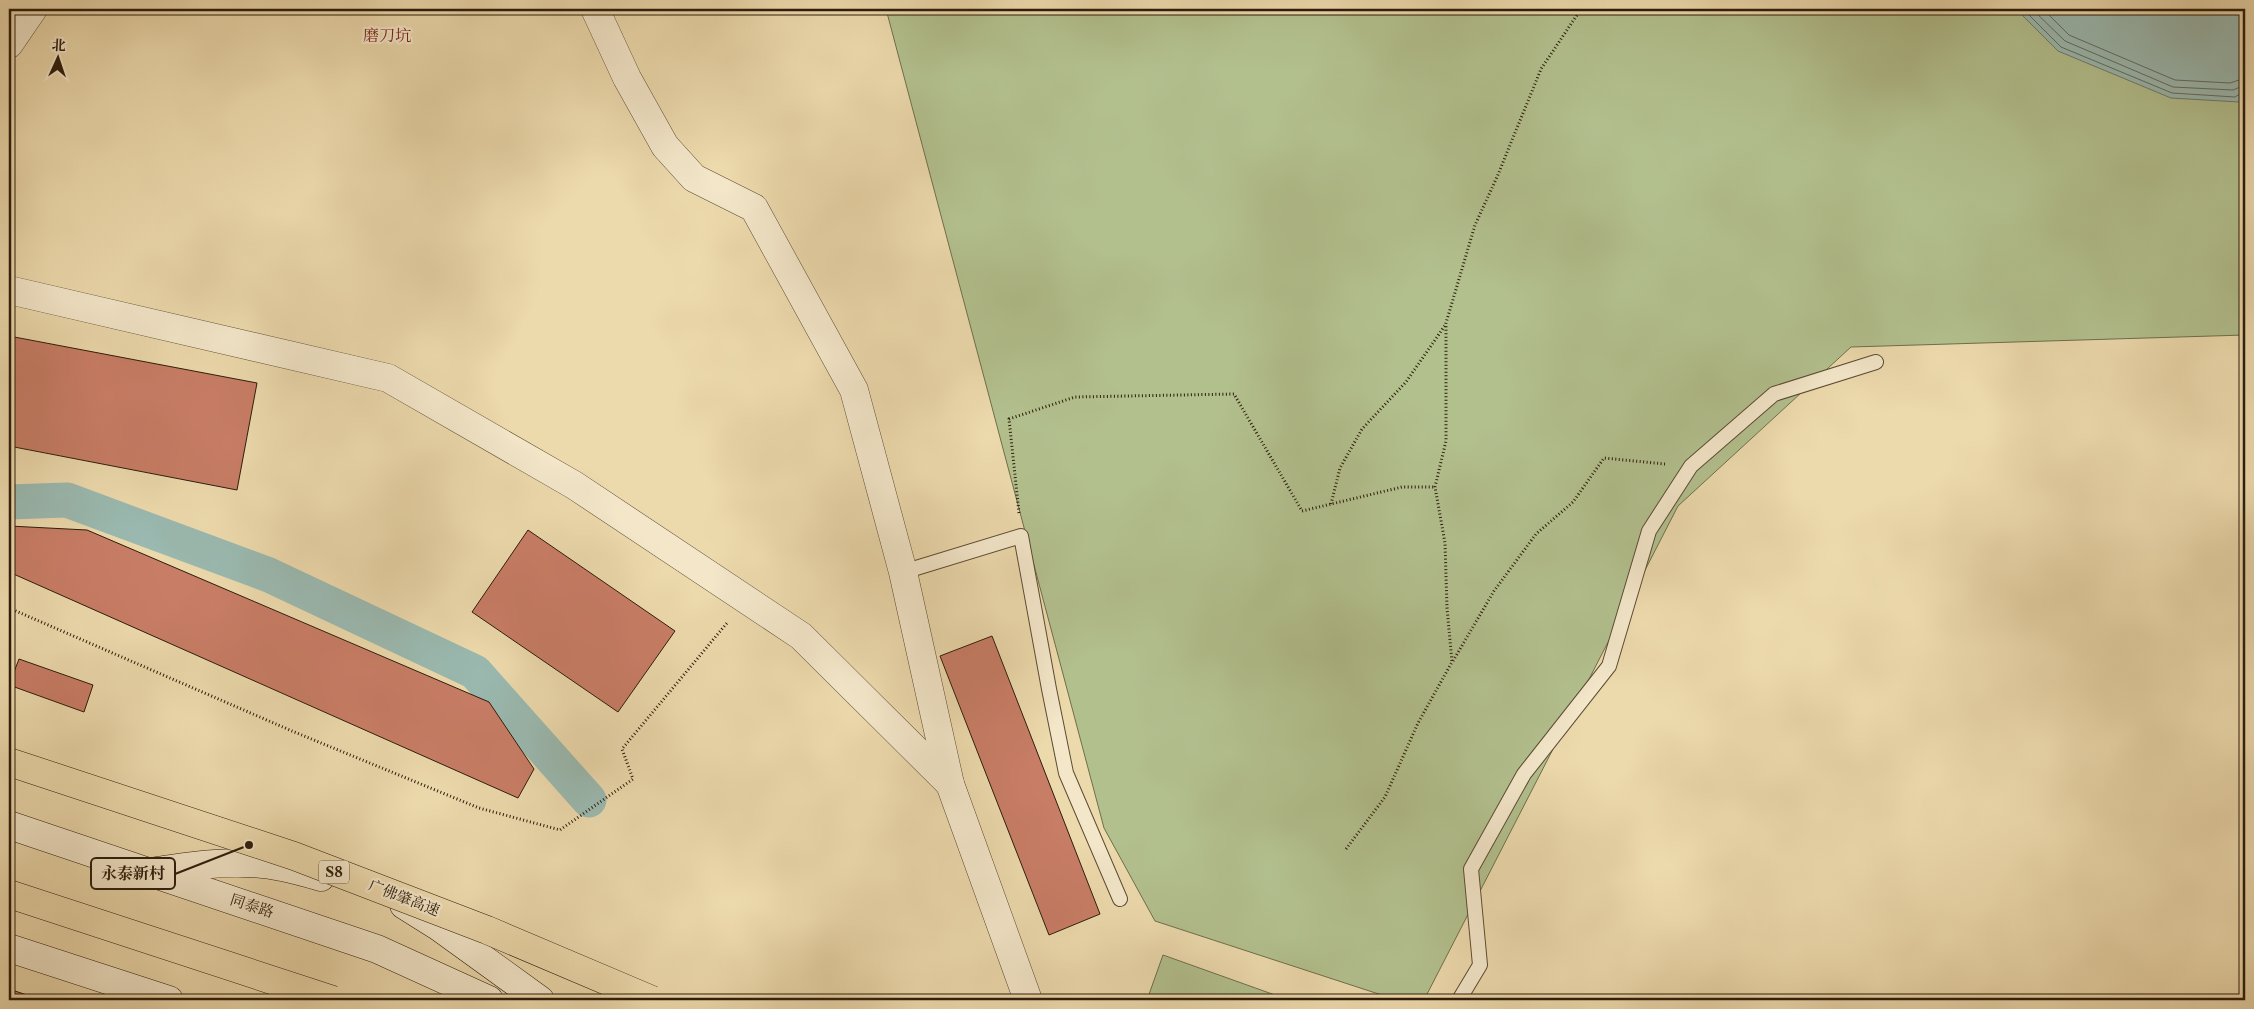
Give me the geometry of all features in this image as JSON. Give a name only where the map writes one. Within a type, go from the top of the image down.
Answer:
[{"type":"highway","name":"广佛肇高速","points":[[9,762],[294,856],[487,930],[652,1000]]},
{"type":"highway","points":[[9,894],[331,1000]]},
{"type":"street","points":[[9,44],[33,9]]},
{"type":"street","points":[[595,9],[627,78],[665,146],[694,178],[754,208],[854,390],[903,572],[950,784],[1028,1000]]},
{"type":"street","points":[[9,290],[388,378],[574,485],[801,636],[950,784]]},
{"type":"street","name":"同泰路","points":[[9,825],[377,949],[489,1000]]},
{"type":"street","points":[[148,872],[201,865],[250,863],[289,868],[355,886],[402,904],[431,922],[540,1000]]},
{"type":"street","points":[[9,898],[95,923],[331,1000]]},
{"type":"street","points":[[9,948],[125,993],[169,1000]]},
{"type":"lane","points":[[1458,1000],[1480,965],[1471,869],[1524,774],[1609,666],[1649,531],[1690,466],[1774,394],[1876,362]]},
{"type":"lane","points":[[903,572],[1021,536],[1066,773],[1120,899]]},
{"type":"path","points":[[1452,662],[1447,608],[1445,543],[1435,487],[1446,440],[1446,323],[1475,225],[1498,177],[1541,69],[1582,9]]},
{"type":"path","points":[[1330,504],[1340,468],[1362,429],[1406,382],[1446,323]]},
{"type":"path","points":[[1021,536],[1008,419],[1075,396],[1234,394],[1302,511],[1402,487],[1435,487]]},
{"type":"path","points":[[1346,849],[1385,797],[1418,723],[1494,591],[1536,534],[1573,502],[1604,458],[1690,466]]},
{"type":"path","points":[[9,608],[479,808],[560,830],[633,778],[622,749],[746,600]]},
{"type":"green space","points":[[886,9],[2245,9],[2245,335],[1851,347],[1678,506],[1424,1000],[1397,1000],[1155,921],[1104,828]]},
{"type":"green space","points":[[1163,955],[1289,1000],[1147,1000]]},
{"type":"water","points":[[2016,9],[2227,9],[2245,17],[2245,94],[2239,102],[2171,98],[2058,51]]},
{"type":"building","points":[[9,336],[257,383],[237,490],[9,446]]},
{"type":"building","points":[[9,526],[87,530],[489,702],[534,769],[518,798],[9,572]]},
{"type":"building","points":[[528,530],[675,631],[618,712],[472,612]]},
{"type":"building","points":[[992,636],[1100,914],[1049,935],[940,656]]},
{"type":"building","points":[[19,659],[93,685],[84,712],[9,685]]},
{"type":"building","points":[[9,989],[33,1000],[9,1000]]},
{"type":"building","points":[[9,989],[42,1000],[9,1000]]},
{"type":"waterway","points":[[9,502],[67,500],[269,575],[475,672],[589,800]]},
{"type":"place","name":"永泰新村","points":[[249,845]]},
{"type":"district","name":"磨刀坑","points":[[387,35]]}]
